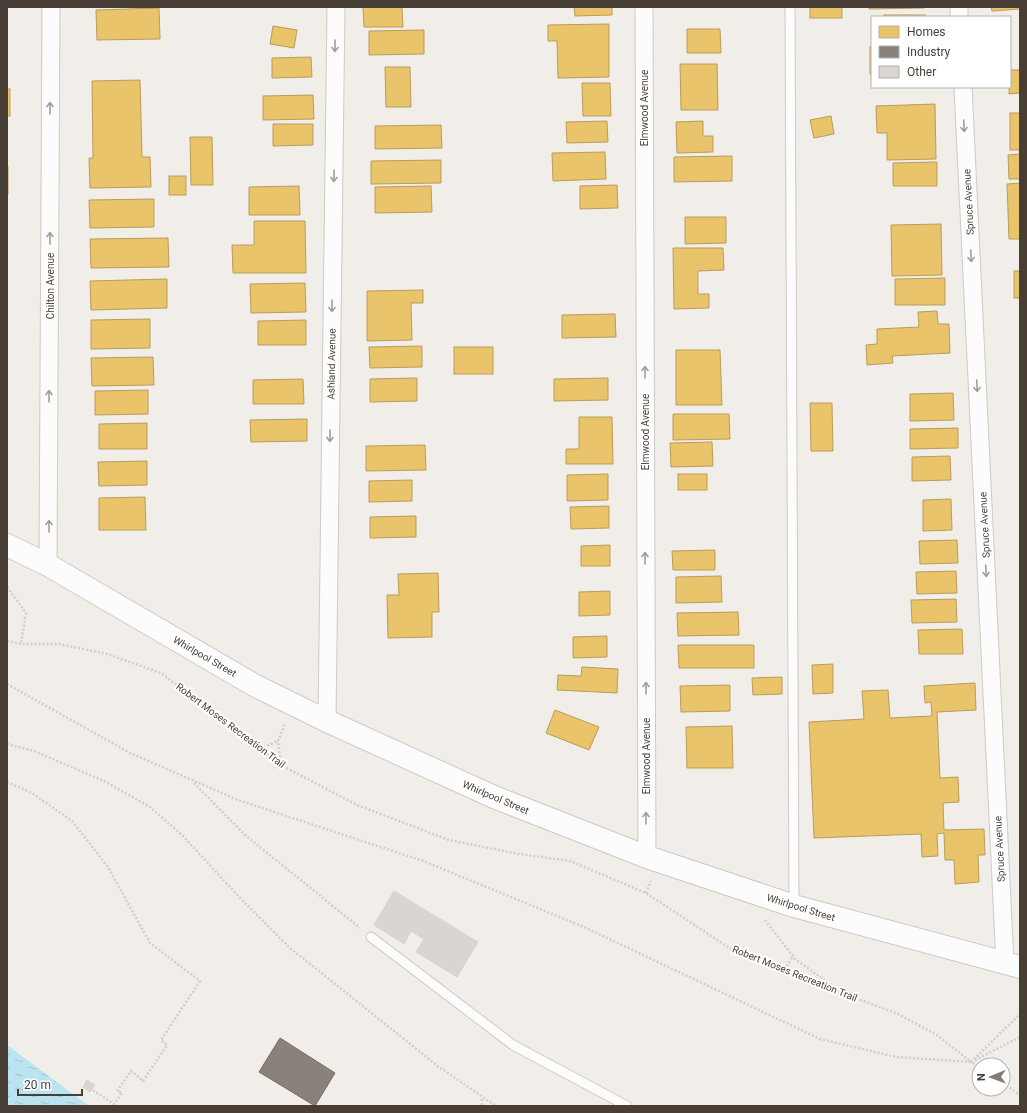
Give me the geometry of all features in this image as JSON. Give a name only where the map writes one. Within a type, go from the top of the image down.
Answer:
[{"type":"street","name":"Chilton Avenue","points":[[48,565],[51,7]]},
{"type":"street","name":"Ashland Avenue","points":[[326,721],[336,7]]},
{"type":"street","name":"Elmwood Avenue","points":[[644,7],[646,857]]},
{"type":"street","name":"Spruce Avenue","points":[[963,88],[1012,965]]},
{"type":"street","name":"Whirlpool Street","points":[[7,545],[48,565],[254,685],[326,721],[494,797],[646,857],[794,906],[1012,965]]},
{"type":"lane","points":[[790,7],[794,906]]},
{"type":"lane","points":[[371,937],[513,1045],[627,1106]]},
{"type":"path","points":[[7,587],[26,613],[21,644]]},
{"type":"path","name":"Robert Moses Recreation Trail","points":[[7,641],[21,644],[59,644],[107,654],[161,672],[281,765],[357,805],[449,840],[519,854],[570,860],[646,894],[738,953],[898,1014],[937,1035],[971,1062]]},
{"type":"path","name":"Robert Moses Recreation Trail","points":[[7,684],[130,753],[238,800],[423,861],[584,927],[820,1039],[896,1057],[971,1062]]},
{"type":"path","points":[[281,765],[278,741],[293,705]]},
{"type":"path","points":[[260,749],[278,741]]},
{"type":"path","points":[[7,744],[34,751],[104,781],[150,807],[182,835],[241,899],[290,948],[379,1021],[482,1098],[496,1106]]},
{"type":"path","points":[[192,780],[245,835],[371,937]]},
{"type":"path","points":[[7,782],[32,793],[72,822],[108,867],[150,943],[200,981],[161,1040],[167,1045],[143,1081],[131,1071],[117,1091],[122,1093],[114,1104],[91,1090]]},
{"type":"path","points":[[772,898],[765,920],[793,956],[842,992]]},
{"type":"path","points":[[784,970],[793,956]]},
{"type":"path","points":[[976,1057],[1020,1014]]},
{"type":"path","points":[[981,1057],[1020,1037]]},
{"type":"path","points":[[1011,1089],[1020,1095]]},
{"type":"path","points":[[482,1098],[482,1106]]},
{"type":"water","points":[[7,1045],[89,1106],[7,1106]]},
{"type":"building: Homes","points":[[363,7],[402,7],[403,27],[364,27]]},
{"type":"building: Homes","points":[[574,7],[612,7],[612,15],[575,16]]},
{"type":"building: Homes","points":[[810,7],[842,7],[842,18],[810,18]]},
{"type":"building: Homes","points":[[869,7],[924,7],[924,8],[869,9]]},
{"type":"building: Homes","points":[[991,7],[1020,7],[1020,9],[992,11]]},
{"type":"building: Homes","points":[[159,8],[160,39],[97,40],[96,10]]},
{"type":"building: Homes","points":[[884,15],[925,15],[925,16]]},
{"type":"building: Homes","points":[[609,24],[609,77],[558,78],[557,41],[548,41],[548,25]]},
{"type":"building: Homes","points":[[273,26],[297,30],[294,48],[270,44]]},
{"type":"building: Homes","points":[[687,29],[720,29],[721,53],[687,53]]},
{"type":"building: Homes","points":[[424,30],[424,54],[369,55],[369,31]]},
{"type":"building: Homes","points":[[870,47],[871,47],[871,74]]},
{"type":"building: Homes","points":[[311,57],[312,77],[272,78],[272,58]]},
{"type":"building: Homes","points":[[680,64],[717,64],[718,110],[681,110]]},
{"type":"building: Homes","points":[[385,67],[410,67],[411,107],[386,107]]},
{"type":"building: Homes","points":[[1011,70],[1020,70],[1020,93],[1009,94],[1009,88],[1011,88]]},
{"type":"building: Homes","points":[[140,80],[142,157],[150,157],[151,187],[90,188],[89,158],[93,158],[92,81]]},
{"type":"building: Homes","points":[[582,83],[610,83],[611,116],[583,116]]},
{"type":"building: Homes","points":[[7,89],[10,89],[10,116],[7,116]]},
{"type":"building: Homes","points":[[313,95],[314,119],[263,120],[263,96]]},
{"type":"building: Homes","points":[[935,104],[936,159],[887,160],[887,133],[877,133],[876,106]]},
{"type":"building: Homes","points":[[1010,113],[1020,113],[1020,150],[1010,150]]},
{"type":"building: Homes","points":[[831,116],[834,134],[814,138],[810,120]]},
{"type":"building: Homes","points":[[607,121],[608,142],[567,143],[566,122]]},
{"type":"building: Homes","points":[[703,121],[703,136],[713,136],[713,152],[677,153],[676,122]]},
{"type":"building: Homes","points":[[273,124],[313,124],[313,145],[273,146]]},
{"type":"building: Homes","points":[[441,125],[442,148],[375,149],[375,126]]},
{"type":"building: Homes","points":[[190,137],[212,137],[213,185],[191,185]]},
{"type":"building: Homes","points":[[605,152],[606,179],[553,181],[552,153]]},
{"type":"building: Homes","points":[[1020,154],[1020,179],[1009,179],[1008,155]]},
{"type":"building: Homes","points":[[732,156],[732,181],[674,182],[674,157]]},
{"type":"building: Homes","points":[[441,160],[441,183],[371,184],[371,161]]},
{"type":"building: Homes","points":[[937,162],[937,186],[893,186],[893,163]]},
{"type":"building: Homes","points":[[8,167],[8,194],[7,194]]},
{"type":"building: Homes","points":[[169,176],[186,176],[186,195],[169,195]]},
{"type":"building: Homes","points":[[1020,183],[1020,239],[1009,239],[1007,184]]},
{"type":"building: Homes","points":[[617,185],[618,208],[580,209],[580,186]]},
{"type":"building: Homes","points":[[299,186],[300,215],[249,215],[249,187]]},
{"type":"building: Homes","points":[[431,186],[432,212],[375,213],[375,187]]},
{"type":"building: Homes","points":[[154,199],[154,227],[90,228],[89,200]]},
{"type":"building: Homes","points":[[685,217],[726,217],[726,243],[685,244]]},
{"type":"building: Homes","points":[[254,221],[305,221],[306,273],[233,273],[232,245],[254,245]]},
{"type":"building: Homes","points":[[941,224],[942,275],[892,276],[891,225]]},
{"type":"building: Homes","points":[[168,238],[169,267],[91,268],[90,239]]},
{"type":"building: Homes","points":[[673,248],[723,248],[724,270],[698,271],[698,294],[709,294],[709,308],[674,309]]},
{"type":"building: Homes","points":[[1014,271],[1020,271],[1020,298],[1014,298]]},
{"type":"building: Homes","points":[[945,278],[945,305],[895,305],[895,279]]},
{"type":"building: Homes","points":[[167,279],[167,308],[91,310],[90,281]]},
{"type":"building: Homes","points":[[305,283],[306,312],[251,313],[250,284]]},
{"type":"building: Homes","points":[[423,290],[423,303],[411,303],[412,340],[367,341],[367,291]]},
{"type":"building: Homes","points":[[937,311],[938,324],[949,324],[950,353],[892,356],[893,363],[867,365],[866,345],[877,344],[877,329],[919,327],[918,312]]},
{"type":"building: Homes","points":[[615,314],[616,337],[562,338],[562,315]]},
{"type":"building: Homes","points":[[150,319],[150,348],[91,349],[91,320]]},
{"type":"building: Homes","points":[[306,320],[306,345],[258,345],[258,321]]},
{"type":"building: Homes","points":[[422,346],[422,367],[370,368],[369,347]]},
{"type":"building: Homes","points":[[454,347],[493,347],[493,374],[454,374]]},
{"type":"building: Homes","points":[[676,350],[720,350],[722,405],[676,405]]},
{"type":"building: Homes","points":[[153,357],[154,385],[92,386],[91,358]]},
{"type":"building: Homes","points":[[417,378],[417,401],[370,402],[370,379]]},
{"type":"building: Homes","points":[[608,378],[608,400],[554,401],[554,379]]},
{"type":"building: Homes","points":[[303,379],[304,404],[253,404],[253,380]]},
{"type":"building: Homes","points":[[148,390],[148,414],[95,415],[95,391]]},
{"type":"building: Homes","points":[[953,393],[954,420],[910,421],[910,394]]},
{"type":"building: Homes","points":[[810,403],[832,403],[833,451],[811,451]]},
{"type":"building: Homes","points":[[673,414],[729,414],[730,439],[673,440]]},
{"type":"building: Homes","points":[[579,417],[612,417],[613,464],[566,464],[566,449],[579,449]]},
{"type":"building: Homes","points":[[307,419],[307,441],[251,442],[250,420]]},
{"type":"building: Homes","points":[[147,423],[147,449],[99,449],[99,424]]},
{"type":"building: Homes","points":[[958,428],[958,448],[910,449],[910,429]]},
{"type":"building: Homes","points":[[712,442],[713,466],[671,467],[670,443]]},
{"type":"building: Homes","points":[[425,445],[426,470],[366,471],[366,446]]},
{"type":"building: Homes","points":[[950,456],[951,480],[912,481],[912,457]]},
{"type":"building: Homes","points":[[147,461],[147,485],[99,486],[98,462]]},
{"type":"building: Homes","points":[[608,474],[608,500],[567,501],[567,475]]},
{"type":"building: Homes","points":[[678,474],[707,474],[707,490],[678,490]]},
{"type":"building: Homes","points":[[412,480],[412,501],[369,502],[369,481]]},
{"type":"building: Homes","points":[[145,497],[146,530],[99,530],[99,498]]},
{"type":"building: Homes","points":[[951,499],[952,530],[923,531],[923,500]]},
{"type":"building: Homes","points":[[609,506],[609,528],[571,529],[570,507]]},
{"type":"building: Homes","points":[[416,516],[416,537],[370,538],[370,517]]},
{"type":"building: Homes","points":[[957,540],[958,563],[920,564],[919,541]]},
{"type":"building: Homes","points":[[610,545],[610,566],[581,566],[581,546]]},
{"type":"building: Homes","points":[[715,550],[715,570],[673,570],[672,551]]},
{"type":"building: Homes","points":[[956,571],[957,593],[917,594],[916,572]]},
{"type":"building: Homes","points":[[438,573],[439,612],[432,612],[432,637],[388,638],[387,595],[399,595],[398,574]]},
{"type":"building: Homes","points":[[721,576],[722,602],[676,603],[676,577]]},
{"type":"building: Homes","points":[[610,591],[610,615],[579,616],[579,592]]},
{"type":"building: Homes","points":[[956,599],[957,622],[912,623],[911,600]]},
{"type":"building: Homes","points":[[738,612],[739,635],[678,636],[677,613]]},
{"type":"building: Homes","points":[[962,629],[963,654],[919,654],[918,630]]},
{"type":"building: Homes","points":[[607,636],[607,657],[573,658],[573,637]]},
{"type":"building: Homes","points":[[678,645],[754,645],[754,668],[679,668]]},
{"type":"building: Homes","points":[[833,664],[833,693],[813,694],[812,665]]},
{"type":"building: Homes","points":[[582,667],[618,669],[617,693],[557,690],[558,675],[581,676]]},
{"type":"building: Homes","points":[[782,677],[782,694],[753,695],[752,678]]},
{"type":"building: Homes","points":[[975,683],[976,710],[937,712],[940,778],[958,777],[959,802],[943,803],[944,830],[984,829],[985,855],[978,855],[979,882],[955,884],[954,860],[945,860],[944,833],[937,834],[938,856],[922,857],[921,834],[814,838],[809,722],[864,719],[862,691],[888,690],[890,718],[932,716],[931,702],[925,703],[924,686]]},
{"type":"building: Homes","points":[[730,685],[730,711],[681,712],[680,686]]},
{"type":"building: Homes","points":[[555,710],[599,727],[589,750],[546,733]]},
{"type":"building: Homes","points":[[732,726],[733,768],[687,768],[686,727]]},
{"type":"building: Industry","points":[[280,1038],[335,1073],[315,1106],[259,1072]]},
{"type":"building: Other","points":[[394,891],[478,942],[457,977],[416,952],[424,939],[411,931],[404,944],[374,925]]},
{"type":"building: Other","points":[[87,1080],[95,1085],[90,1092],[83,1087]]}]
